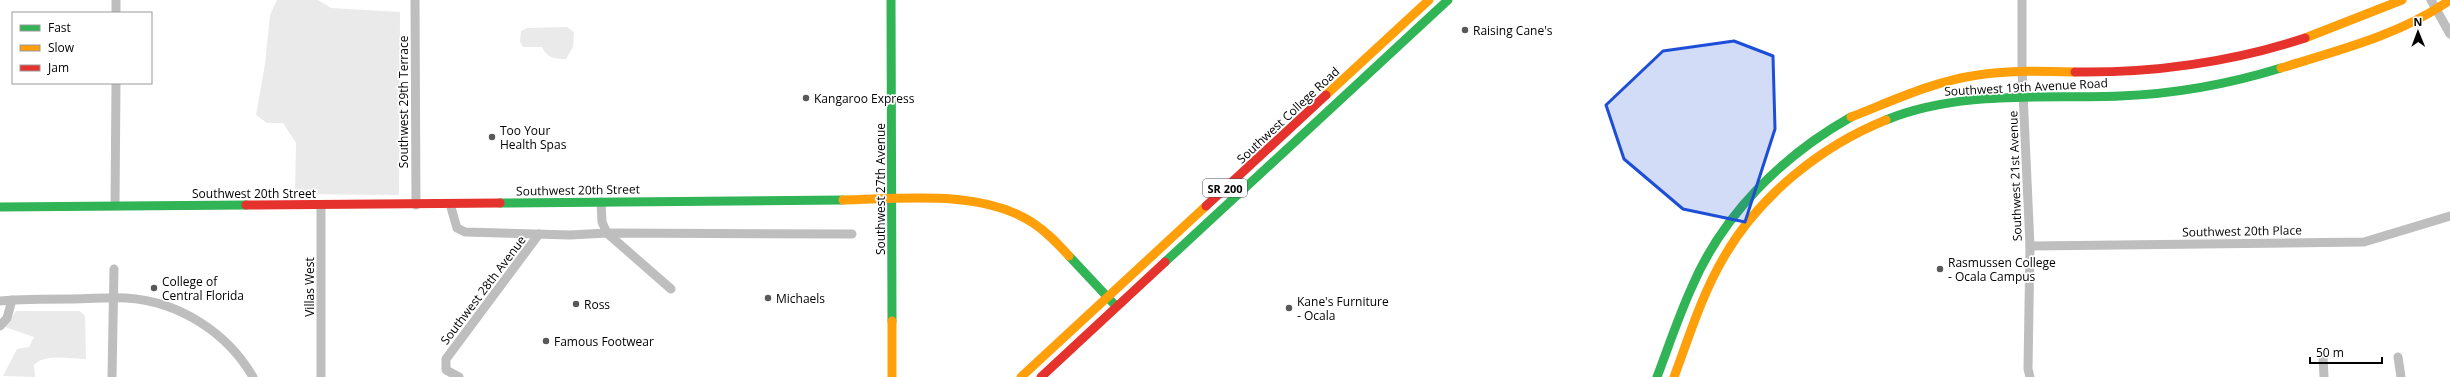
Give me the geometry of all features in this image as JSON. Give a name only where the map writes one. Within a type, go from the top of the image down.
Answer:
[{"type":"main road","name":"Southwest 27th Avenue","points":[[891,0],[892,377]]},
{"type":"main road","name":"Southwest College Road","points":[[1021,377],[1429,0]]},
{"type":"main road","name":"Southwest College Road","points":[[1041,377],[1448,0]]},
{"type":"main road","name":"Southwest 19th Avenue Road","points":[[1656,377],[1691,288],[1714,244],[1744,203],[1784,162],[1850,118],[1899,97],[1976,74],[2022,70],[2102,72],[2186,66],[2277,47],[2337,28],[2402,0]]},
{"type":"main road","name":"Southwest 19th Avenue Road","points":[[1674,377],[1698,314],[1725,255],[1765,203],[1812,162],[1848,139],[1902,113],[1935,104],[2024,97],[2141,94],[2190,88],[2259,75],[2367,42],[2437,10],[2450,0]]},
{"type":"main road","name":"Southwest 20th Street","points":[[0,207],[115,205],[450,204],[892,198],[948,199],[982,203],[1015,214],[1042,229],[1116,307]]},
{"type":"street","points":[[116,0],[116,12]]},
{"type":"street","name":"Southwest 29th Terrace","points":[[414,0],[416,204]]},
{"type":"street","name":"Southwest 21st Avenue","points":[[2022,0],[2022,70],[2030,246],[2028,369],[2030,377]]},
{"type":"street","points":[[2431,0],[2450,34]]},
{"type":"street","points":[[115,205],[116,84]]},
{"type":"street","points":[[601,202],[602,222],[607,233],[671,289]]},
{"type":"street","points":[[450,204],[457,228],[465,232],[539,234],[852,234]]},
{"type":"street","name":"Villas West","points":[[320,205],[321,373]]},
{"type":"street","name":"Southwest 20th Place","points":[[2030,246],[2364,242],[2450,216]]},
{"type":"street","name":"Southwest 28th Avenue","points":[[459,377],[446,370],[446,360],[539,234]]},
{"type":"street","points":[[112,377],[114,269]]},
{"type":"street","points":[[0,301],[114,298],[147,301],[167,306],[195,319],[220,336],[242,360],[253,377]]},
{"type":"street","points":[[0,326],[7,318],[12,300]]},
{"type":"street","points":[[2323,356],[2324,377]]},
{"type":"street","points":[[2398,357],[2401,377]]},
{"type":"highlighted area","points":[[1734,41],[1773,56],[1775,129],[1745,222],[1683,209],[1624,159],[1606,105],[1663,51]]},
{"type":"shaded area","points":[[277,0],[318,0],[331,8],[400,12],[399,195],[295,194],[296,143],[283,123],[267,123],[256,115],[265,64],[270,15]]},
{"type":"shaded area","points":[[567,27],[574,32],[573,47],[566,59],[558,59],[549,56],[542,47],[523,47],[520,42],[521,31],[527,28]]},
{"type":"shaded area","points":[[16,311],[80,311],[85,316],[86,359],[45,359],[34,365],[35,377],[3,376],[17,349],[29,347],[34,337],[5,327]]},
{"type":"traffic: fast","points":[[891,0],[892,321]]},
{"type":"traffic: fast","points":[[1165,262],[1448,0]]},
{"type":"traffic: fast","points":[[1886,120],[1914,110],[1972,100],[2031,97],[2120,96],[2161,93],[2242,79],[2281,68]]},
{"type":"traffic: fast","points":[[1657,377],[1691,289],[1719,236],[1737,212],[1778,169],[1801,150],[1851,117]]},
{"type":"traffic: fast","points":[[500,203],[843,200]]},
{"type":"traffic: fast","points":[[0,207],[246,205]]},
{"type":"traffic: fast","points":[[1069,256],[1114,304]]},
{"type":"traffic: slow","points":[[1326,95],[1429,0]]},
{"type":"traffic: slow","points":[[2305,38],[2402,0]]},
{"type":"traffic: slow","points":[[2281,68],[2347,48],[2390,32],[2411,23],[2450,0]]},
{"type":"traffic: slow","points":[[1851,117],[1913,92],[1962,78],[1990,73],[2039,71],[2075,72]]},
{"type":"traffic: slow","points":[[1674,377],[1696,316],[1716,271],[1738,235],[1755,214],[1794,175],[1815,159],[1838,144],[1886,120]]},
{"type":"traffic: slow","points":[[843,200],[941,198],[990,205],[1013,212],[1033,223],[1048,234],[1069,256]]},
{"type":"traffic: slow","points":[[1021,377],[1206,206]]},
{"type":"traffic: slow","points":[[892,321],[892,377]]},
{"type":"traffic: jam","points":[[2075,72],[2104,72],[2163,68],[2221,60],[2249,54],[2305,38]]},
{"type":"traffic: jam","points":[[1206,206],[1326,95]]},
{"type":"traffic: jam","points":[[246,205],[500,203]]},
{"type":"traffic: jam","points":[[1041,377],[1165,262]]},
{"type":"place","name":"Raising Cane's","points":[[1465,30]]},
{"type":"place","name":"Kangaroo Express","points":[[806,98]]},
{"type":"place","name":"Too Your Health Spas","points":[[492,137]]},
{"type":"place","name":"Rasmussen College - Ocala Campus","points":[[1940,269]]},
{"type":"place","name":"College of Central Florida","points":[[154,288]]},
{"type":"place","name":"Michaels","points":[[768,298]]},
{"type":"place","name":"Ross","points":[[576,304]]},
{"type":"place","name":"Kane's Furniture - Ocala","points":[[1289,308]]},
{"type":"place","name":"Famous Footwear","points":[[546,341]]}]
